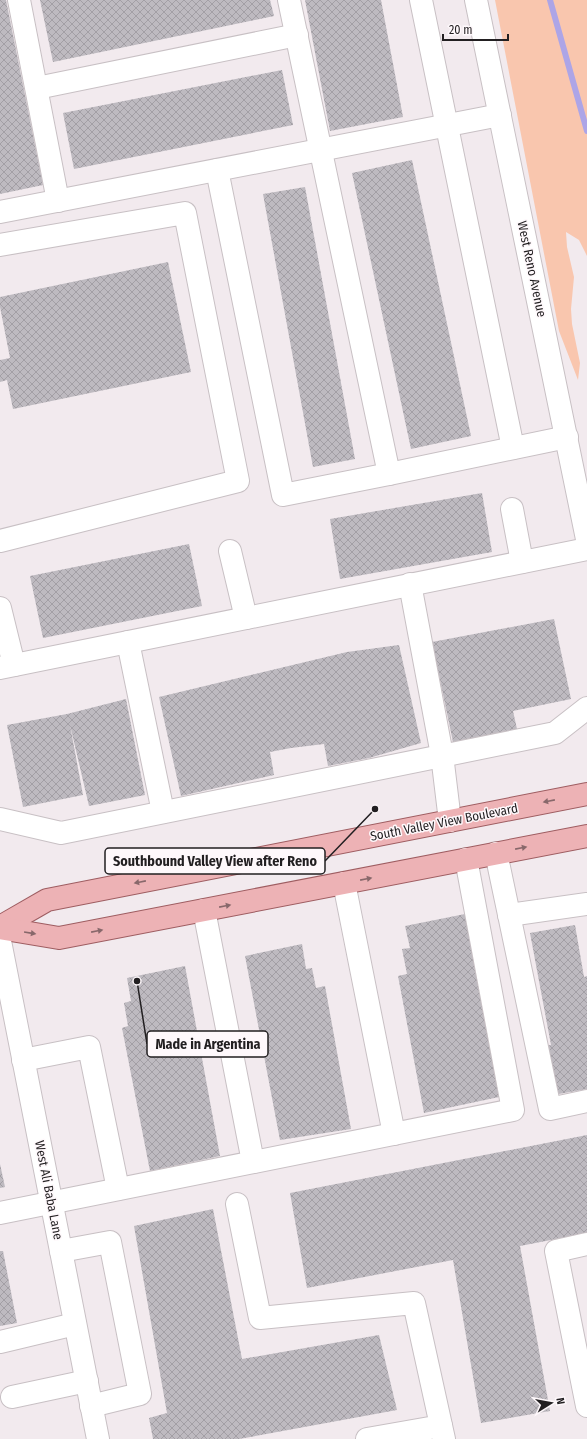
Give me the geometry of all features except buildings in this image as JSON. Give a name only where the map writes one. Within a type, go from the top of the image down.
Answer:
[{"type":"main road","name":"South Valley View Boulevard","points":[[0,928],[47,900],[587,794]]},
{"type":"main road","name":"South Valley View Boulevard","points":[[0,928],[59,938],[587,836]]},
{"type":"street","points":[[19,0],[58,201]]},
{"type":"street","points":[[289,0],[389,474]]},
{"type":"street","points":[[421,0],[513,448]]},
{"type":"street","name":"West Reno Avenue","points":[[476,0],[587,539]]},
{"type":"street","points":[[37,88],[297,35]]},
{"type":"street","points":[[0,212],[500,115]]},
{"type":"street","points":[[217,170],[283,495],[567,437]]},
{"type":"street","points":[[0,245],[185,213],[238,481],[0,541]]},
{"type":"street","points":[[512,509],[522,562]]},
{"type":"street","points":[[0,608],[7,666],[587,548]]},
{"type":"street","points":[[230,551],[246,618]]},
{"type":"street","points":[[410,584],[442,755],[450,821]]},
{"type":"street","points":[[128,642],[163,812]]},
{"type":"street","points":[[0,819],[60,832],[555,733],[587,708]]},
{"type":"street","points":[[496,853],[550,1109],[587,1101]]},
{"type":"street","points":[[0,1213],[513,1110],[466,859]]},
{"type":"street","points":[[344,883],[394,1134]]},
{"type":"street","points":[[509,915],[587,904]]},
{"type":"street","points":[[204,910],[253,1162]]},
{"type":"street","name":"West Ali Baba Lane","points":[[0,941],[98,1439]]},
{"type":"street","points":[[23,1060],[90,1047],[118,1189]]},
{"type":"street","points":[[237,1204],[260,1318],[414,1303],[442,1433],[367,1439]]},
{"type":"street","points":[[61,1251],[110,1242],[140,1394],[91,1406]]},
{"type":"street","points":[[587,1244],[556,1251],[587,1406]]},
{"type":"street","points":[[0,1342],[76,1324]]},
{"type":"street","points":[[12,1397],[87,1381]]},
{"type":"shaded area","points":[[495,0],[587,0],[587,256],[579,240],[566,232],[567,247],[574,277],[571,309],[572,324],[580,363],[578,380],[559,331]]},
{"type":"waterway","points":[[550,0],[587,131]]},
{"type":"place","name":"Southbound Valley View after Reno","points":[[375,809]]},
{"type":"place","name":"Made in Argentina","points":[[137,981]]}]
